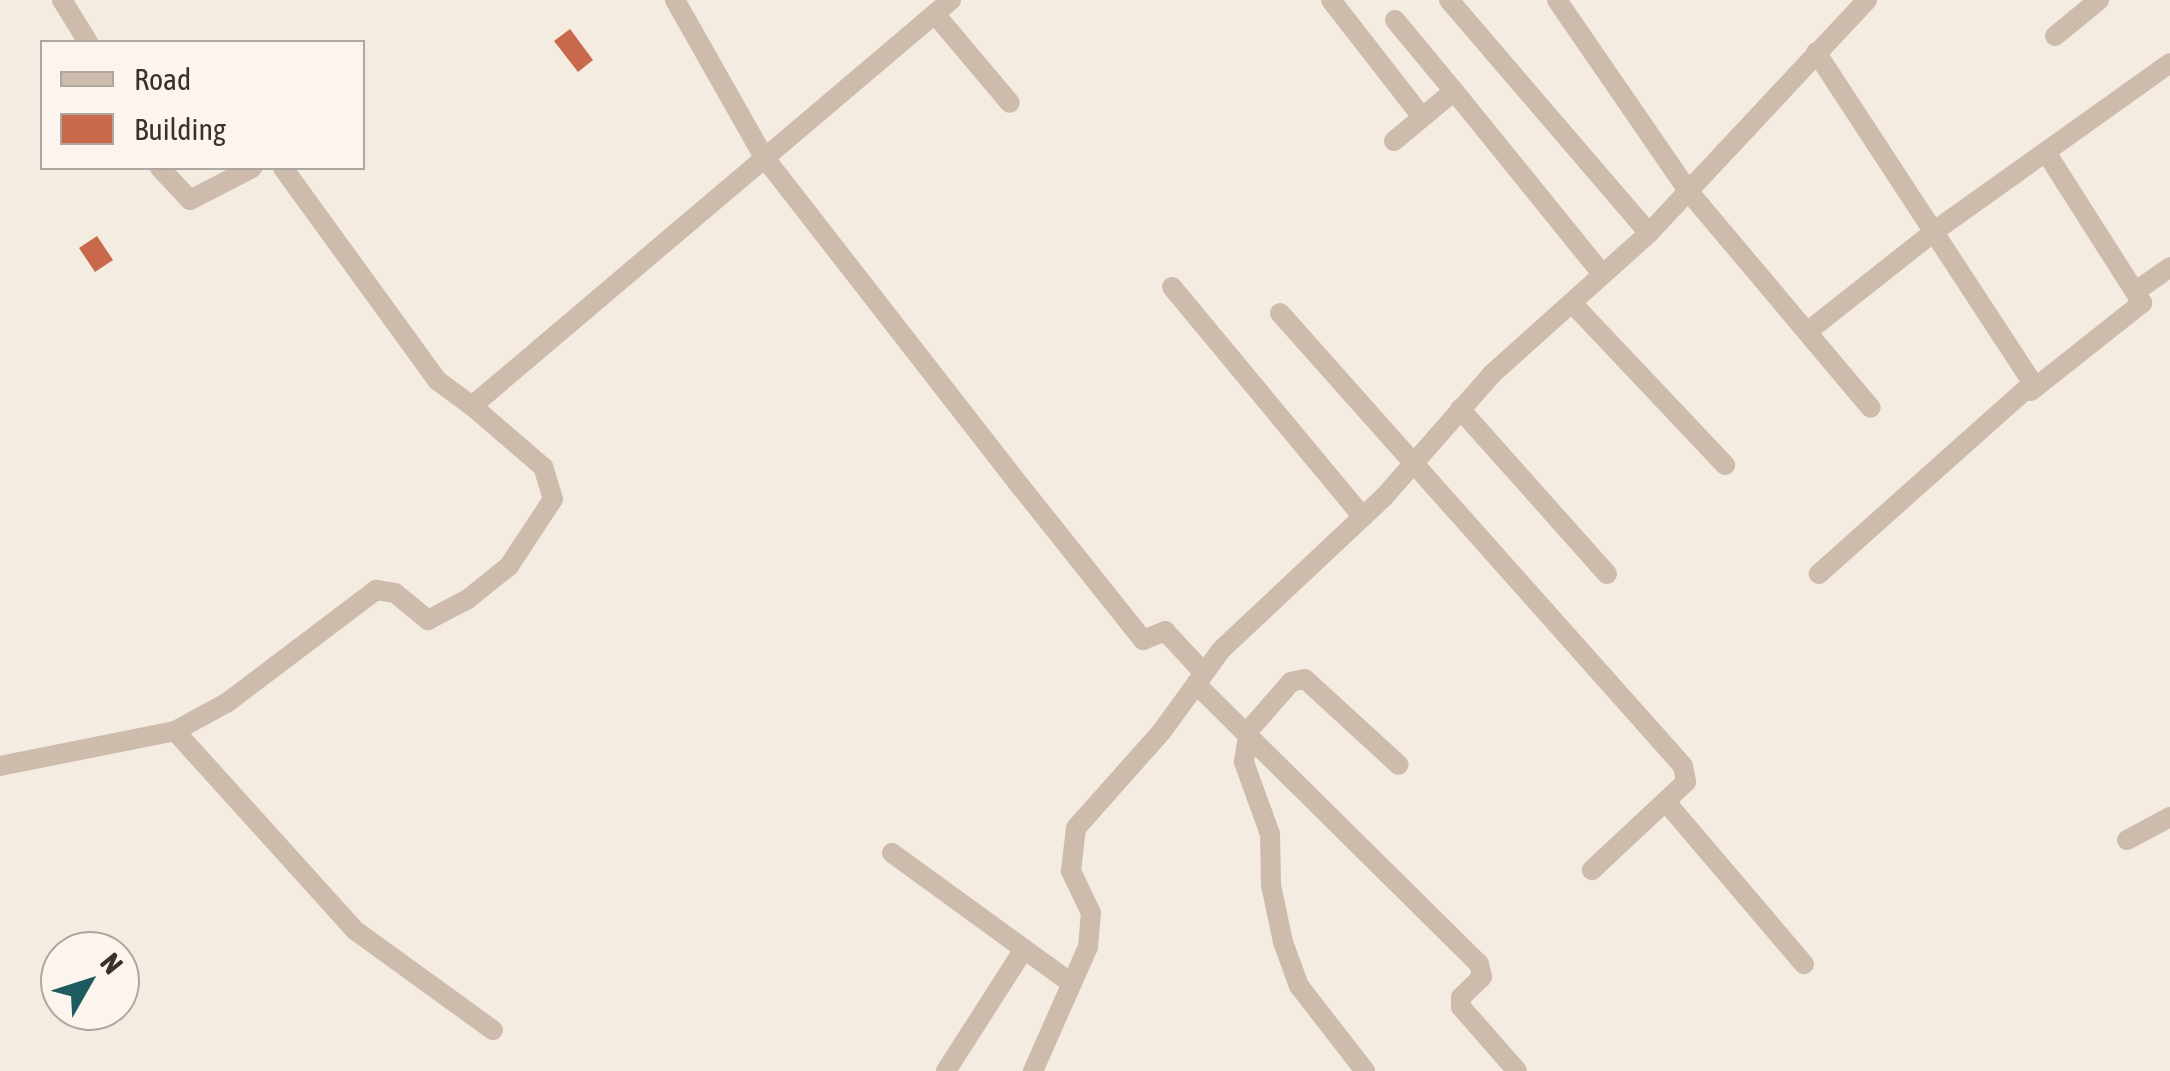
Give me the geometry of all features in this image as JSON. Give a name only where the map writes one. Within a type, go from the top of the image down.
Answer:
[{"type":"street","points":[[62,0],[87,40]]},
{"type":"street","points":[[675,0],[764,157],[1144,640],[1165,631],[1200,678],[1249,730],[1479,964],[1482,977],[1461,997],[1461,1007],[1517,1071]]},
{"type":"street","points":[[1331,0],[1422,117]]},
{"type":"street","points":[[1449,0],[1649,233]]},
{"type":"street","points":[[1557,0],[1689,192],[1871,408]]},
{"type":"street","points":[[1032,1071],[1092,926],[1071,871],[1076,828],[1200,678],[1363,517],[1460,409],[1649,233],[1867,0]]},
{"type":"street","points":[[2055,36],[2099,0]]},
{"type":"street","points":[[472,406],[943,7],[1010,103]]},
{"type":"street","points":[[1396,20],[1602,274]]},
{"type":"street","points":[[1816,52],[2029,368],[2031,391]]},
{"type":"street","points":[[1807,332],[1936,230],[2170,63]]},
{"type":"street","points":[[1394,141],[1454,91]]},
{"type":"street","points":[[1819,574],[1952,450],[2133,314],[2142,303],[2139,289],[2047,154]]},
{"type":"street","points":[[162,170],[190,200],[248,170]]},
{"type":"street","points":[[0,766],[175,731],[228,702],[363,596],[387,590],[420,617],[438,618],[509,566],[546,519],[551,482],[534,457],[438,381],[284,170]]},
{"type":"street","points":[[2139,289],[2170,267]]},
{"type":"street","points":[[1172,288],[1363,517]]},
{"type":"street","points":[[1572,303],[1725,465]]},
{"type":"street","points":[[1280,313],[1410,464],[1684,766],[1686,782],[1592,870]]},
{"type":"street","points":[[1460,409],[1608,574]]},
{"type":"street","points":[[1365,1071],[1299,986],[1271,884],[1270,834],[1244,762],[1249,730],[1291,682],[1305,679],[1398,766]]},
{"type":"street","points":[[175,731],[356,931],[492,1030]]},
{"type":"street","points":[[1666,802],[1804,964]]},
{"type":"street","points":[[2127,840],[2170,817]]},
{"type":"street","points":[[892,853],[1071,983]]},
{"type":"street","points":[[946,1071],[1024,949]]},
{"type":"building","points":[[570,29],[593,60],[578,72],[554,41]]},
{"type":"building","points":[[97,236],[113,260],[95,272],[79,248]]}]
